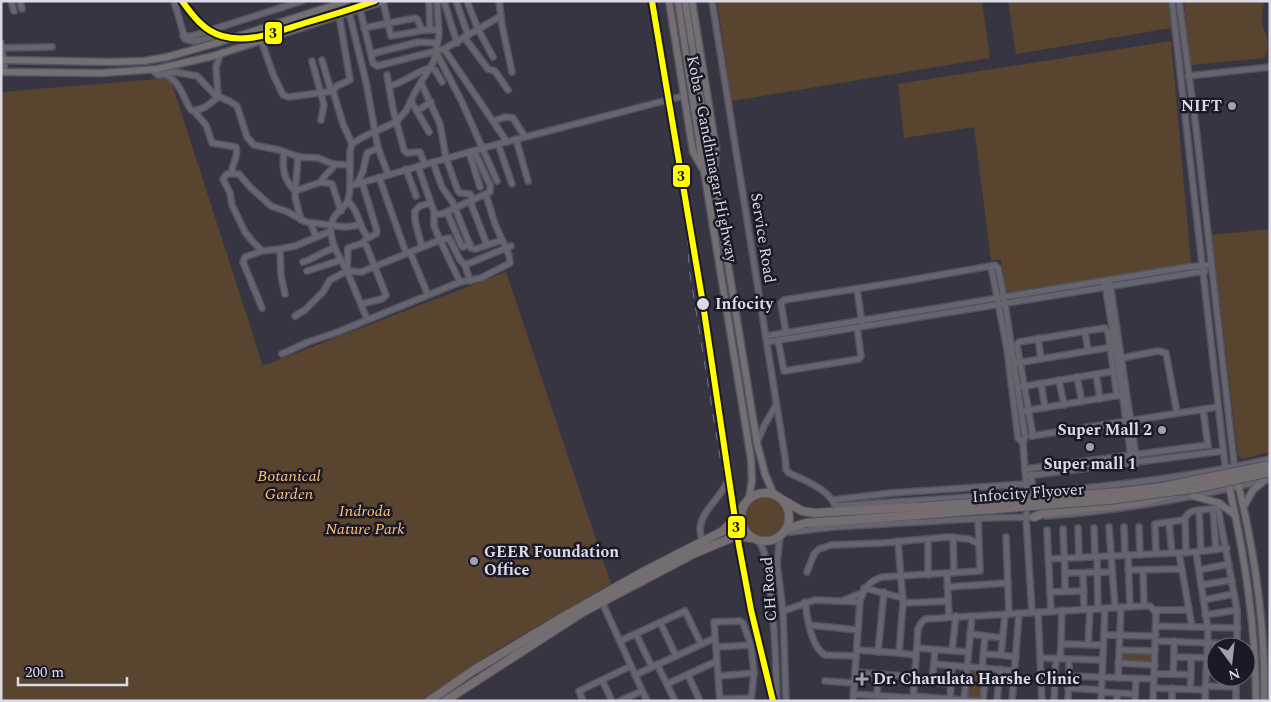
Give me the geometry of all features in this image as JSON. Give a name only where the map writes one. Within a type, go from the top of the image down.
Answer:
[{"type":"highway","name":"Infocity Flyover","points":[[783,533],[806,523],[1162,487],[1270,465]]},
{"type":"highway","name":"Infocity Flyover","points":[[776,496],[802,511],[837,509],[918,511],[1109,500],[1184,490],[1270,472]]},
{"type":"highway","points":[[1030,518],[1044,512],[1143,502],[1184,490]]},
{"type":"highway","points":[[429,701],[474,670],[563,617],[723,530],[731,524],[747,502],[763,493],[776,496],[788,508],[789,524],[783,533],[774,540],[736,536],[727,538],[693,554],[583,612],[445,701]]},
{"type":"highway","points":[[747,502],[741,512],[743,527],[756,539]]},
{"type":"main road","points":[[3,60],[144,61],[167,57],[231,39],[331,4],[347,1]]},
{"type":"main road","name":"Koba - Gandhinagar Highway","points":[[669,1],[693,152],[704,171],[752,465],[752,480],[747,502]]},
{"type":"main road","points":[[678,1],[704,171]]},
{"type":"main road","points":[[685,1],[714,178]]},
{"type":"main road","name":"Koba - Gandhinagar Highway","points":[[692,1],[716,149],[714,178],[757,442],[762,466],[776,496]]},
{"type":"main road","points":[[3,72],[102,73],[152,70],[221,53],[383,2]]},
{"type":"main road","points":[[1234,469],[1244,506],[1253,559],[1263,642],[1264,701]]},
{"type":"main road","points":[[1226,471],[1249,585],[1256,701]]},
{"type":"main road","points":[[1244,506],[1253,490],[1267,480]]},
{"type":"main road","points":[[1193,496],[1236,515]]},
{"type":"street","points":[[11,1],[14,11]]},
{"type":"street","points":[[20,1],[22,9]]},
{"type":"street","points":[[174,1],[185,39],[190,41],[220,34],[231,39]]},
{"type":"street","points":[[183,36],[197,34],[302,1]]},
{"type":"street","points":[[429,1],[430,30]]},
{"type":"street","points":[[352,144],[402,118],[430,68],[436,52],[439,30],[437,1]]},
{"type":"street","points":[[444,1],[457,43]]},
{"type":"street","points":[[456,1],[466,36],[488,69],[495,71],[508,90]]},
{"type":"street","points":[[467,1],[478,29],[494,56]]},
{"type":"street","points":[[499,1],[512,72]]},
{"type":"street","points":[[653,1],[729,469],[727,485],[702,522],[700,530],[702,541]]},
{"type":"street","name":"Service Road","points":[[712,1],[786,470],[822,489],[833,500],[837,509]]},
{"type":"street","points":[[1172,1],[1226,471]]},
{"type":"street","points":[[1179,1],[1196,128],[1234,469]]},
{"type":"street","points":[[383,2],[391,36],[422,30],[439,30]]},
{"type":"street","points":[[360,9],[373,65],[377,66],[444,49],[501,16]]},
{"type":"street","points":[[349,12],[366,82],[378,148],[388,174]]},
{"type":"street","points":[[262,40],[273,74],[283,95],[289,97],[332,91],[337,86],[350,80],[339,15]]},
{"type":"street","points":[[364,28],[416,18],[422,30]]},
{"type":"street","points":[[371,54],[419,42],[437,43]]},
{"type":"street","points":[[3,72],[2,46],[52,47]]},
{"type":"street","points":[[444,49],[507,142]]},
{"type":"street","points":[[436,52],[461,100],[497,181]]},
{"type":"street","points":[[218,97],[216,67],[221,53]]},
{"type":"street","points":[[322,60],[336,104],[352,144],[349,202],[334,218],[331,228],[335,248],[367,319]]},
{"type":"street","points":[[312,62],[325,108],[321,120]]},
{"type":"street","points":[[1188,76],[1270,67]]},
{"type":"street","points":[[389,86],[400,83],[419,71],[430,68],[435,70],[442,82]]},
{"type":"street","points":[[152,70],[155,74],[175,72],[192,74],[218,97],[229,100],[237,106],[249,142],[254,145],[298,156],[318,158],[335,164],[350,165]]},
{"type":"street","points":[[164,74],[172,78],[188,105],[206,125],[212,143],[236,147],[236,159],[232,166],[232,173]]},
{"type":"street","points":[[387,75],[396,122],[405,152],[420,152],[425,164]]},
{"type":"street","points":[[420,83],[431,102],[440,124],[446,158],[458,191],[470,194],[487,246]]},
{"type":"street","points":[[350,186],[471,151],[683,96]]},
{"type":"street","points":[[194,111],[205,107],[218,97]]},
{"type":"street","points":[[411,101],[429,132]]},
{"type":"street","points":[[417,111],[431,102]]},
{"type":"street","points":[[325,108],[336,104]]},
{"type":"street","points":[[494,121],[505,117],[513,118],[525,137]]},
{"type":"street","points":[[1187,129],[1196,128]]},
{"type":"street","points":[[516,140],[528,181]]},
{"type":"street","points":[[498,144],[512,184]]},
{"type":"street","points":[[347,271],[348,248],[363,243],[368,237],[376,234],[377,231],[360,183],[364,171],[366,153],[378,148]]},
{"type":"street","points":[[471,151],[480,187]]},
{"type":"street","points":[[434,212],[439,214],[447,212],[490,192],[491,188],[471,151]]},
{"type":"street","points":[[284,152],[284,174],[289,185],[295,191]]},
{"type":"street","points":[[1190,156],[1198,155]]},
{"type":"street","points":[[298,156],[298,174],[295,191],[301,220]]},
{"type":"street","points":[[433,162],[442,187],[455,208],[473,250],[502,240]]},
{"type":"street","points":[[321,182],[335,164]]},
{"type":"street","points":[[418,166],[434,212],[434,226],[460,282]]},
{"type":"street","points":[[406,169],[416,196]]},
{"type":"street","points":[[262,251],[248,237],[232,205],[230,193],[223,179],[225,176],[232,173],[242,177],[271,206],[288,212],[311,224],[331,228],[361,225]]},
{"type":"street","points":[[379,177],[408,253],[428,295]]},
{"type":"street","points":[[295,191],[321,182],[332,184],[341,211]]},
{"type":"street","points":[[282,354],[460,282],[481,278],[510,263],[508,247],[494,224],[486,195]]},
{"type":"street","points":[[349,202],[358,215],[364,233],[368,237]]},
{"type":"street","points":[[422,247],[415,221],[415,211],[420,206],[431,203]]},
{"type":"street","points":[[447,212],[460,245],[463,247],[470,244]]},
{"type":"street","points":[[311,224],[316,237]]},
{"type":"street","points":[[262,308],[243,259],[262,251],[295,246],[331,228]]},
{"type":"street","points":[[296,316],[323,292],[330,280],[347,271],[362,272],[449,238],[460,260],[465,265],[470,281]]},
{"type":"street","points":[[361,304],[382,299],[386,295],[366,245],[363,243]]},
{"type":"street","points":[[465,265],[508,247]]},
{"type":"street","points":[[303,262],[335,248]]},
{"type":"street","points":[[280,249],[281,276],[285,294]]},
{"type":"street","points":[[307,271],[341,260]]},
{"type":"street","points":[[786,333],[782,301],[991,266],[1002,301],[1014,364],[1025,437],[1022,443]]},
{"type":"street","points":[[766,339],[778,340],[1107,283],[1211,268]]},
{"type":"street","points":[[1107,283],[1116,371],[1120,395],[1129,422]]},
{"type":"street","points":[[1107,283],[1122,358],[1134,463]]},
{"type":"street","points":[[778,340],[784,370],[859,360],[861,356],[860,325],[856,289]]},
{"type":"street","points":[[766,339],[786,333],[860,325]]},
{"type":"street","points":[[1042,701],[1042,677],[1035,612],[1029,476],[1022,443],[1018,438],[1021,412],[1014,364],[1018,343],[1038,338],[1105,328],[1113,347]]},
{"type":"street","points":[[1085,331],[1088,351]]},
{"type":"street","points":[[1038,338],[1041,359]]},
{"type":"street","points":[[1014,364],[1113,347]]},
{"type":"street","points":[[1122,358],[1158,351],[1166,353],[1177,414]]},
{"type":"street","points":[[1018,387],[1116,371]]},
{"type":"street","points":[[1096,374],[1100,399]]},
{"type":"street","points":[[1077,377],[1082,402]]},
{"type":"street","points":[[1060,380],[1064,405]]},
{"type":"street","points":[[1041,383],[1045,408]]},
{"type":"street","points":[[1021,412],[1120,395]]},
{"type":"street","points":[[757,442],[777,404]]},
{"type":"street","points":[[1018,438],[1218,407]]},
{"type":"street","points":[[1203,410],[1209,452]]},
{"type":"street","points":[[1021,412],[1033,436]]},
{"type":"street","points":[[765,424],[775,422],[780,426]]},
{"type":"street","points":[[1028,468],[1208,445]]},
{"type":"street","points":[[1029,476],[1223,451]]},
{"type":"street","points":[[1232,453],[1239,461],[1246,464]]},
{"type":"street","points":[[837,509],[1150,482],[1226,471],[1270,459]]},
{"type":"street","points":[[1029,476],[1027,484],[1030,493]]},
{"type":"street","points":[[783,533],[818,528],[1030,518],[1093,513],[1150,505],[1267,480]]},
{"type":"street","points":[[833,500],[891,493],[1027,484]]},
{"type":"street","points":[[1156,554],[1155,524],[1185,518],[1189,513],[1198,510],[1218,507]]},
{"type":"street","points":[[1218,507],[1232,580],[1238,637]]},
{"type":"street","points":[[1216,550],[1218,507]]},
{"type":"street","points":[[1198,510],[1199,570],[1207,637]]},
{"type":"street","points":[[1185,518],[1186,553]]},
{"type":"street","points":[[978,519],[980,585]]},
{"type":"street","points":[[1169,522],[1172,553]]},
{"type":"street","points":[[1109,527],[1110,556],[1120,635],[1118,678]]},
{"type":"street","points":[[1124,527],[1130,607]]},
{"type":"street","points":[[1139,527],[1140,555]]},
{"type":"street","points":[[1078,528],[1080,558]]},
{"type":"street","points":[[1094,528],[1098,572],[1098,608]]},
{"type":"street","points":[[1063,529],[1065,591]]},
{"type":"street","points":[[1047,530],[1051,611]]},
{"type":"street","name":"CH Road","points":[[783,533],[778,564],[783,611],[786,701]]},
{"type":"street","points":[[1001,655],[1007,614],[1006,537]]},
{"type":"street","points":[[807,572],[814,554],[824,546],[953,538],[969,539],[979,544]]},
{"type":"street","points":[[953,538],[954,573]]},
{"type":"street","name":"CH Road","points":[[756,539],[763,548],[767,564],[775,627],[777,701]]},
{"type":"street","points":[[928,539],[928,575]]},
{"type":"street","points":[[898,541],[903,601],[899,653]]},
{"type":"street","points":[[1048,559],[1186,553],[1227,548]]},
{"type":"street","points":[[1179,553],[1192,627]]},
{"type":"street","points":[[1199,570],[1229,564]]},
{"type":"street","points":[[1128,570],[1182,569]]},
{"type":"street","points":[[1143,570],[1144,606]]},
{"type":"street","points":[[843,601],[863,590],[876,579],[980,572]]},
{"type":"street","points":[[1065,573],[1112,572]]},
{"type":"street","points":[[1083,573],[1088,645]]},
{"type":"street","points":[[946,574],[949,617]]},
{"type":"street","points":[[1201,585],[1232,580]]},
{"type":"street","points":[[947,587],[1008,583]]},
{"type":"street","points":[[863,590],[884,592],[903,601],[948,600]]},
{"type":"street","points":[[853,701],[860,602],[863,590]]},
{"type":"street","points":[[1050,592],[1084,590]]},
{"type":"street","points":[[878,652],[884,592]]},
{"type":"street","points":[[1203,600],[1234,594]]},
{"type":"street","points":[[783,611],[805,602],[823,600],[860,602]]},
{"type":"street","points":[[602,602],[646,701]]},
{"type":"street","points":[[805,602],[816,644],[821,653],[825,655],[878,652],[916,655]]},
{"type":"street","points":[[913,698],[918,629],[921,623],[929,618],[1150,606],[1154,610],[1156,626],[1153,701]]},
{"type":"street","points":[[1101,701],[1105,608]]},
{"type":"street","points":[[1054,701],[1062,610]]},
{"type":"street","points":[[1154,610],[1189,610]]},
{"type":"street","points":[[1205,615],[1236,610]]},
{"type":"street","points":[[620,641],[684,611],[701,644]]},
{"type":"street","points":[[1012,701],[1019,613]]},
{"type":"street","points":[[952,651],[956,616]]},
{"type":"street","points":[[964,700],[972,616]]},
{"type":"street","points":[[740,621],[743,623],[751,645],[754,673],[751,699],[720,700],[715,638],[714,622],[740,621]]},
{"type":"street","points":[[660,622],[676,656]]},
{"type":"street","points":[[810,625],[858,630]]},
{"type":"street","points":[[1156,626],[1238,628]]},
{"type":"street","points":[[636,634],[654,666],[667,684],[675,701]]},
{"type":"street","points":[[970,634],[1002,638]]},
{"type":"street","points":[[1104,634],[1174,641],[1206,642]]},
{"type":"street","points":[[983,701],[985,636]]},
{"type":"street","points":[[635,675],[715,638]]},
{"type":"street","points":[[1173,674],[1174,641]]},
{"type":"street","points":[[1060,644],[1103,645]]},
{"type":"street","points":[[716,647],[751,645]]},
{"type":"street","points":[[916,648],[968,652]]},
{"type":"street","points":[[932,682],[935,650]]},
{"type":"street","points":[[1119,650],[1155,651]]},
{"type":"street","points":[[983,654],[1016,657]]},
{"type":"street","points":[[1174,657],[1206,658]]},
{"type":"street","points":[[1040,658],[1102,660]]},
{"type":"street","points":[[1190,689],[1191,658]]},
{"type":"street","points":[[1068,701],[1069,659]]},
{"type":"street","points":[[667,684],[717,661]]},
{"type":"street","points":[[1118,663],[1155,665]]},
{"type":"street","points":[[934,664],[1014,670]]},
{"type":"street","points":[[583,701],[579,691],[631,666]]},
{"type":"street","points":[[950,700],[952,666]]},
{"type":"street","points":[[997,701],[1000,669]]},
{"type":"street","points":[[855,672],[951,684]]},
{"type":"street","points":[[1205,701],[1206,672]]},
{"type":"street","points":[[719,676],[754,673]]},
{"type":"street","points":[[877,696],[878,674]]},
{"type":"street","points":[[1068,676],[1136,679],[1173,674],[1191,675]]},
{"type":"street","points":[[688,675],[700,701]]},
{"type":"street","points":[[1135,701],[1136,679]]},
{"type":"street","points":[[602,680],[612,701]]},
{"type":"street","points":[[826,681],[854,683]]},
{"type":"street","points":[[1154,688],[1236,687],[1236,701]]},
{"type":"street","points":[[1068,688],[1135,694]]},
{"type":"street","points":[[1172,688],[1172,701]]},
{"type":"street","points":[[620,701],[642,690]]},
{"type":"street","points":[[1117,693],[1117,701]]},
{"type":"street","points":[[853,694],[889,699],[913,698],[978,701]]},
{"type":"green space","points":[[717,1],[982,1],[990,58],[732,101]]},
{"type":"green space","points":[[1008,1],[1168,1],[1171,28],[1016,54]]},
{"type":"green space","points":[[1184,1],[1265,1],[1262,20],[1268,46],[1264,58],[1190,65]]},
{"type":"green space","points":[[1171,41],[1191,263],[1006,294],[1001,260],[991,260],[974,127],[904,138],[898,84]]},
{"type":"green space","name":"Indroda Nature Park","points":[[170,78],[263,366],[506,272],[611,584],[493,652],[422,701],[1,701],[1,92]]},
{"type":"green space","points":[[1270,229],[1270,405],[1268,406],[1270,412],[1270,452],[1243,459],[1238,455],[1212,235]]},
{"type":"green space","points":[[761,497],[769,497],[780,503],[786,518],[780,533],[769,539],[761,539],[750,533],[744,522],[744,514],[750,503]]},
{"type":"green space","points":[[1120,651],[1153,652],[1152,663],[1120,662]]},
{"type":"green space","points":[[969,669],[985,670],[982,698],[966,697]]},
{"type":"railway","points":[[688,218],[689,268],[721,463],[730,494]]},
{"type":"transit line","name":"3","points":[[182,1],[204,27],[216,34],[233,38],[264,36],[375,1]]},
{"type":"transit line","name":"3","points":[[652,1],[703,304],[739,546],[751,610],[773,701]]},
{"type":"place","name":"NIFT","points":[[1232,106]]},
{"type":"place","name":"Infocity","points":[[703,304]]},
{"type":"place","name":"Super Mall 2","points":[[1162,430]]},
{"type":"place","name":"Super mall 1","points":[[1090,447]]},
{"type":"place","name":"GEER Foundation Office","points":[[474,561]]},
{"type":"place","name":"Dr. Charulata Harshe Clinic","points":[[862,679]]},
{"type":"park label","name":"Botanical Garden","points":[[289,485]]}]
